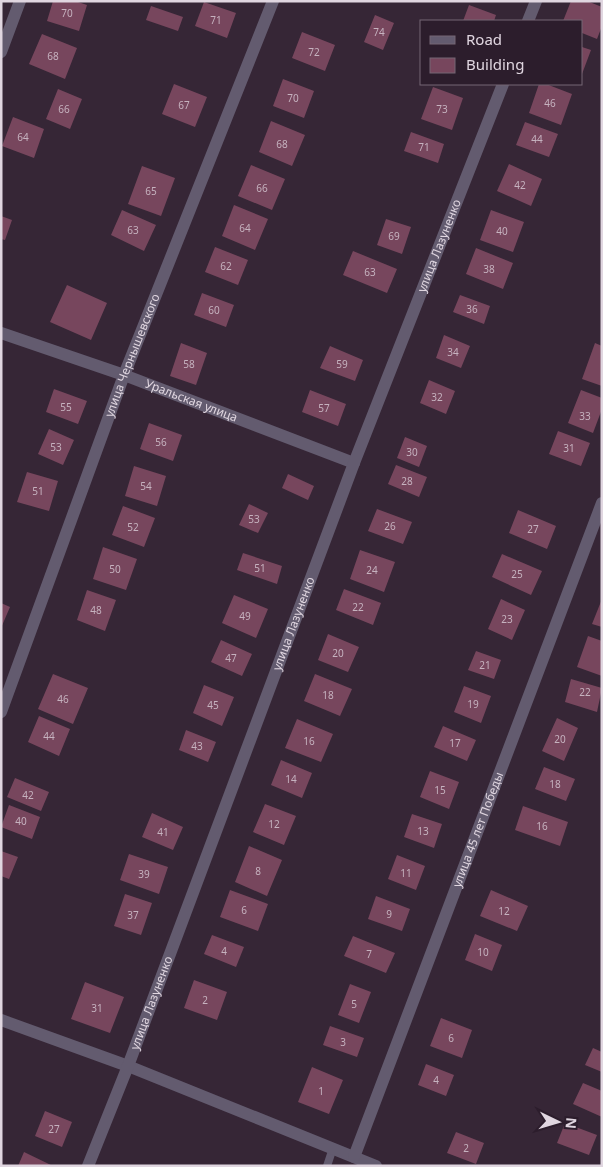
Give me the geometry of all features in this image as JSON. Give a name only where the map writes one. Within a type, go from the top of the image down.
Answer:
[{"type":"street","points":[[1,52],[20,1]]},
{"type":"street","name":"улица Чернышевского","points":[[1,712],[124,375],[273,1]]},
{"type":"street","points":[[528,20],[536,1]]},
{"type":"street","name":"улица Лазуненко","points":[[88,1166],[128,1066],[354,463],[503,85]]},
{"type":"street","name":"Уральская улица","points":[[1,333],[124,375],[354,463]]},
{"type":"street","name":"улица 45 лет Победы","points":[[354,1157],[602,503]]},
{"type":"street","points":[[1,1020],[128,1066],[376,1166]]},
{"type":"lane","points":[[327,1166],[333,1148]]},
{"type":"building","points":[[53,1],[75,1],[87,5],[79,31],[47,21]]},
{"type":"building","points":[[571,1],[587,1],[602,7],[602,26],[597,39],[583,33],[583,20],[563,20]]},
{"type":"building","points":[[204,2],[236,13],[227,38],[195,26]]},
{"type":"building","points":[[469,5],[496,15],[494,20],[463,20]]},
{"type":"building","points":[[151,6],[183,17],[178,31],[146,20]]},
{"type":"building","points":[[375,15],[394,23],[383,50],[364,42]]},
{"type":"building","points":[[302,32],[335,45],[325,71],[292,58]]},
{"type":"building","points":[[42,34],[77,48],[65,79],[29,64]]},
{"type":"building","points":[[583,47],[591,50],[583,71]]},
{"type":"building","points":[[283,79],[314,91],[304,118],[273,106]]},
{"type":"building","points":[[174,84],[207,97],[195,127],[162,114]]},
{"type":"building","points":[[539,85],[549,85],[572,94],[561,125],[529,113]]},
{"type":"building","points":[[433,87],[463,98],[452,130],[421,119]]},
{"type":"building","points":[[58,89],[82,99],[70,129],[46,119]]},
{"type":"building","points":[[13,117],[44,129],[34,158],[2,146]]},
{"type":"building","points":[[271,121],[305,135],[292,166],[259,152]]},
{"type":"building","points":[[525,122],[558,134],[549,157],[516,145]]},
{"type":"building","points":[[411,132],[444,144],[438,163],[404,151]]},
{"type":"building","points":[[509,164],[542,179],[531,206],[497,191]]},
{"type":"building","points":[[251,165],[285,179],[272,210],[238,196]]},
{"type":"building","points":[[142,166],[175,178],[161,216],[128,204]]},
{"type":"building","points":[[234,205],[268,219],[255,250],[222,236]]},
{"type":"building","points":[[122,210],[156,225],[144,251],[111,235]]},
{"type":"building","points":[[491,210],[524,222],[513,252],[480,240]]},
{"type":"building","points":[[1,216],[12,220],[5,240],[1,239]]},
{"type":"building","points":[[386,219],[411,227],[402,254],[377,245]]},
{"type":"building","points":[[215,247],[248,260],[238,285],[205,272]]},
{"type":"building","points":[[476,248],[513,263],[503,289],[466,274]]},
{"type":"building","points":[[353,251],[397,269],[387,293],[343,275]]},
{"type":"building","points":[[67,285],[107,303],[91,340],[50,322]]},
{"type":"building","points":[[202,293],[234,305],[226,327],[194,315]]},
{"type":"building","points":[[460,295],[490,306],[484,324],[453,312]]},
{"type":"building","points":[[444,335],[470,346],[461,368],[436,358]]},
{"type":"building","points":[[181,343],[207,353],[196,385],[170,376]]},
{"type":"building","points":[[595,343],[602,346],[602,386],[582,379]]},
{"type":"building","points":[[330,346],[363,360],[355,381],[320,368]]},
{"type":"building","points":[[429,380],[455,391],[446,414],[420,403]]},
{"type":"building","points":[[54,389],[87,401],[78,424],[46,412]]},
{"type":"building","points":[[310,390],[346,404],[338,426],[302,412]]},
{"type":"building","points":[[581,390],[602,398],[602,409],[593,433],[568,423]]},
{"type":"building","points":[[149,423],[182,435],[173,461],[140,449]]},
{"type":"building","points":[[49,429],[74,440],[63,465],[38,454]]},
{"type":"building","points":[[558,431],[590,443],[581,466],[549,454]]},
{"type":"building","points":[[405,437],[427,446],[419,467],[397,458]]},
{"type":"building","points":[[396,465],[427,477],[419,497],[388,484]]},
{"type":"building","points":[[134,466],[166,476],[157,506],[125,496]]},
{"type":"building","points":[[27,472],[58,481],[49,511],[17,502]]},
{"type":"building","points":[[288,474],[314,486],[308,500],[282,488]]},
{"type":"building","points":[[249,504],[268,513],[258,533],[239,525]]},
{"type":"building","points":[[123,506],[155,518],[144,547],[112,535]]},
{"type":"building","points":[[377,509],[412,522],[403,544],[368,531]]},
{"type":"building","points":[[518,510],[556,526],[547,549],[509,533]]},
{"type":"building","points":[[103,547],[137,559],[126,590],[93,579]]},
{"type":"building","points":[[360,550],[395,562],[384,592],[350,579]]},
{"type":"building","points":[[243,553],[282,566],[277,584],[237,570]]},
{"type":"building","points":[[502,554],[542,571],[531,595],[492,577]]},
{"type":"building","points":[[344,589],[381,603],[373,625],[336,610]]},
{"type":"building","points":[[87,590],[116,600],[105,631],[77,620]]},
{"type":"building","points":[[234,595],[268,609],[256,638],[222,623]]},
{"type":"building","points":[[501,599],[525,610],[512,640],[488,629]]},
{"type":"building","points":[[602,599],[602,627],[592,624]]},
{"type":"building","points":[[1,603],[10,607],[1,628]]},
{"type":"building","points":[[328,634],[359,647],[348,672],[318,660]]},
{"type":"building","points":[[588,636],[602,641],[602,676],[577,667]]},
{"type":"building","points":[[221,640],[252,654],[242,676],[211,662]]},
{"type":"building","points":[[476,651],[501,660],[494,679],[468,670]]},
{"type":"building","points":[[53,674],[88,688],[73,724],[38,709]]},
{"type":"building","points":[[315,674],[352,689],[340,716],[304,701]]},
{"type":"building","points":[[571,679],[602,688],[597,712],[565,702]]},
{"type":"building","points":[[204,685],[234,697],[222,726],[193,713]]},
{"type":"building","points":[[464,686],[491,696],[481,723],[454,712]]},
{"type":"building","points":[[39,716],[70,729],[59,756],[28,742]]},
{"type":"building","points":[[557,718],[578,728],[564,761],[542,751]]},
{"type":"building","points":[[297,719],[333,734],[321,762],[285,748]]},
{"type":"building","points":[[443,726],[476,740],[467,761],[434,747]]},
{"type":"building","points":[[186,730],[216,742],[208,762],[179,750]]},
{"type":"building","points":[[281,760],[312,773],[302,798],[271,785]]},
{"type":"building","points":[[544,767],[575,779],[566,801],[535,789]]},
{"type":"building","points":[[430,771],[459,782],[449,809],[420,797]]},
{"type":"building","points":[[15,778],[49,792],[41,811],[7,797]]},
{"type":"building","points":[[265,804],[296,816],[284,845],[253,832]]},
{"type":"building","points":[[9,805],[40,817],[32,839],[1,827]]},
{"type":"building","points":[[523,806],[568,822],[560,846],[515,830]]},
{"type":"building","points":[[152,813],[183,827],[173,850],[142,837]]},
{"type":"building","points":[[412,814],[442,824],[434,848],[404,837]]},
{"type":"building","points":[[249,846],[282,860],[267,896],[235,882]]},
{"type":"building","points":[[1,851],[18,857],[9,879],[1,876]]},
{"type":"building","points":[[129,854],[168,867],[159,894],[120,880]]},
{"type":"building","points":[[397,855],[425,866],[416,890],[388,879]]},
{"type":"building","points":[[230,890],[268,904],[258,931],[220,917]]},
{"type":"building","points":[[491,890],[528,906],[517,931],[480,916]]},
{"type":"building","points":[[125,894],[152,903],[141,935],[114,926]]},
{"type":"building","points":[[376,896],[410,909],[402,931],[368,919]]},
{"type":"building","points":[[475,934],[502,945],[492,971],[465,960]]},
{"type":"building","points":[[212,935],[244,947],[236,967],[204,954]]},
{"type":"building","points":[[353,936],[395,953],[386,973],[344,956]]},
{"type":"building","points":[[194,980],[227,992],[217,1020],[184,1008]]},
{"type":"building","points":[[85,982],[124,997],[110,1033],[71,1019]]},
{"type":"building","points":[[350,984],[371,992],[359,1023],[338,1015]]},
{"type":"building","points":[[441,1018],[472,1030],[462,1058],[430,1046]]},
{"type":"building","points":[[330,1026],[364,1038],[357,1057],[323,1045]]},
{"type":"building","points":[[593,1048],[602,1052],[602,1072],[585,1065]]},
{"type":"building","points":[[426,1064],[454,1075],[446,1096],[418,1085]]},
{"type":"building","points":[[312,1067],[343,1080],[329,1114],[298,1102]]},
{"type":"building","points":[[583,1083],[602,1091],[602,1117],[573,1104]]},
{"type":"building","points":[[45,1111],[72,1122],[62,1147],[35,1136]]},
{"type":"building","points":[[565,1123],[597,1135],[589,1155],[557,1143]]},
{"type":"building","points":[[456,1132],[484,1143],[476,1164],[447,1153]]},
{"type":"building","points":[[24,1152],[53,1166],[18,1166]]}]
